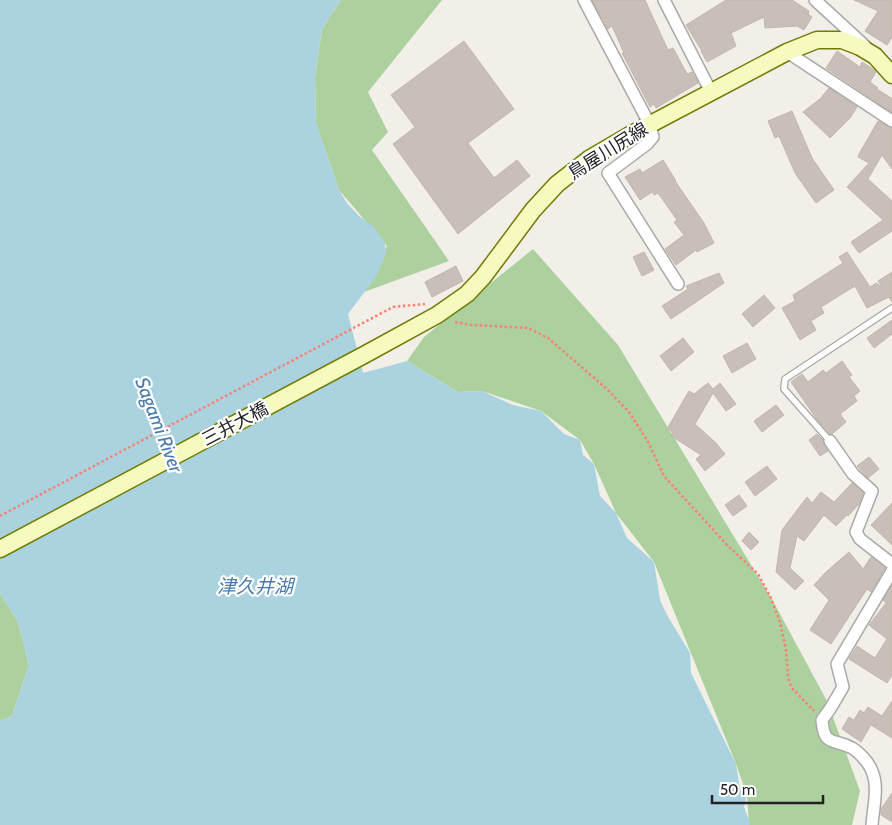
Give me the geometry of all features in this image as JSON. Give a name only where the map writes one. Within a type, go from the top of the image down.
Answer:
[{"type":"main road","name":"鳥屋川尻線","points":[[364,355],[413,329],[466,294],[491,269],[541,200],[567,175],[611,145],[786,52],[812,41],[829,39],[852,44],[875,56],[892,74]]},
{"type":"main road","name":"三井大橋","points":[[0,549],[364,355]]},
{"type":"street","points":[[584,0],[650,125],[653,137],[647,144],[608,172],[678,284]]},
{"type":"street","points":[[664,0],[711,92]]},
{"type":"street","points":[[815,0],[875,56]]},
{"type":"street","points":[[786,52],[892,122]]},
{"type":"street","points":[[830,440],[853,474],[872,491],[856,532],[860,539],[892,564]]},
{"type":"street","points":[[872,825],[875,788],[872,771],[861,755],[852,748],[828,739],[823,732],[822,720],[843,687],[837,664],[892,571]]},
{"type":"lane","points":[[830,440],[784,389],[785,379],[892,308]]},
{"type":"path","points":[[0,516],[393,307],[442,302],[448,307],[453,321],[472,325],[528,328],[548,338],[608,390],[629,412],[647,440],[664,476],[728,546],[758,574],[771,598],[780,622],[791,687],[822,720]]},
{"type":"green space","points":[[341,0],[442,0],[368,92],[388,132],[372,150],[449,261],[364,292],[387,246],[339,190],[316,123],[315,77],[322,29]]},
{"type":"green space","points":[[533,249],[618,345],[773,601],[827,701],[860,791],[852,825],[749,825],[747,795],[736,764],[654,562],[616,513],[594,464],[580,440],[541,411],[482,391],[458,392],[407,361],[424,337]]},
{"type":"green space","points":[[0,593],[18,622],[29,665],[12,716],[0,721]]},
{"type":"water","name":"津久井湖","points":[[0,0],[341,0],[322,29],[315,77],[316,122],[339,190],[347,203],[359,216],[372,225],[385,244],[386,253],[376,277],[348,314],[363,373],[407,361],[458,392],[482,391],[513,405],[541,411],[564,434],[580,440],[583,455],[594,464],[600,496],[616,513],[627,538],[654,562],[660,600],[690,653],[691,673],[736,764],[740,789],[747,795],[744,807],[749,825],[0,825],[0,721],[12,716],[29,665],[18,622],[0,593]]},
{"type":"building","points":[[592,0],[645,0],[668,50],[673,48],[687,74],[692,72],[698,83],[656,108],[654,104],[650,107],[622,53],[624,53],[612,26],[608,29]]},
{"type":"building","points":[[726,0],[792,0],[809,11],[808,14],[812,17],[804,30],[797,26],[765,28],[764,17],[731,33],[736,46],[707,62],[686,25]]},
{"type":"building","points":[[854,0],[892,0],[892,37],[887,45],[865,31],[878,11]]},
{"type":"building","points":[[464,41],[514,109],[468,143],[494,178],[517,160],[530,176],[458,234],[393,144],[415,127],[391,95]]},
{"type":"building","points":[[837,51],[860,67],[862,62],[876,72],[870,82],[877,89],[892,97],[892,112],[826,68]]},
{"type":"building","points":[[829,88],[857,107],[850,118],[830,138],[803,112],[820,99]]},
{"type":"building","points":[[792,111],[812,158],[834,190],[816,203],[795,173],[779,136],[775,138],[768,121]]},
{"type":"building","points":[[878,121],[892,128],[892,169],[882,155],[868,179],[892,201],[892,231],[859,253],[851,242],[883,220],[847,187],[869,163],[858,157]]},
{"type":"building","points":[[663,160],[704,223],[714,243],[697,252],[696,250],[676,265],[665,249],[684,235],[674,222],[677,220],[658,193],[654,195],[652,192],[640,200],[625,177],[640,169],[642,173]]},
{"type":"building","points":[[644,252],[654,270],[642,276],[633,257]]},
{"type":"building","points":[[847,252],[870,287],[876,283],[882,287],[878,281],[892,272],[892,302],[889,297],[867,308],[855,286],[821,307],[824,313],[811,321],[816,330],[800,340],[782,308],[795,301],[793,295],[843,263],[839,257]]},
{"type":"building","points":[[456,266],[463,281],[432,297],[425,282]]},
{"type":"building","points":[[719,273],[724,283],[671,319],[662,306],[688,289],[686,286]]},
{"type":"building","points":[[764,295],[775,308],[753,327],[742,314]]},
{"type":"building","points":[[892,320],[892,334],[874,348],[867,338]]},
{"type":"building","points":[[683,338],[694,352],[671,371],[660,356]]},
{"type":"building","points":[[747,343],[756,359],[732,373],[723,356]]},
{"type":"building","points":[[842,361],[852,375],[849,377],[860,391],[854,396],[857,401],[840,414],[846,422],[830,434],[818,421],[791,382],[802,374],[808,382],[823,370],[826,373]]},
{"type":"building","points":[[708,383],[713,389],[720,383],[736,404],[726,411],[713,393],[695,424],[725,454],[705,471],[696,459],[701,455],[676,439],[671,435],[673,432],[667,429],[689,391],[694,394]]},
{"type":"building","points":[[776,405],[784,415],[762,432],[754,421]]},
{"type":"building","points":[[817,434],[823,440],[828,451],[820,456],[809,440]]},
{"type":"building","points":[[869,457],[879,469],[868,478],[857,466]]},
{"type":"building","points":[[767,466],[777,479],[755,496],[745,482]]},
{"type":"building","points":[[852,483],[863,493],[859,504],[848,516],[836,526],[824,515],[804,541],[797,536],[790,568],[804,581],[795,590],[776,572],[782,530],[807,497],[812,503],[821,492],[834,502]]},
{"type":"building","points":[[739,495],[747,506],[733,516],[725,505]]},
{"type":"building","points":[[892,503],[892,545],[871,525]]},
{"type":"building","points":[[749,532],[759,542],[751,550],[742,541]]},
{"type":"building","points":[[849,552],[863,569],[871,557],[885,568],[871,592],[867,589],[831,644],[810,630],[829,600],[814,585]]},
{"type":"building","points":[[892,586],[892,675],[887,683],[849,659],[857,646],[875,658],[887,639],[869,625],[886,603],[883,600]]},
{"type":"building","points":[[892,701],[892,738],[871,725],[861,742],[842,729],[849,717],[854,720],[860,710],[864,713],[868,707],[882,716]]},
{"type":"building","points":[[892,793],[892,822],[881,815],[881,809]]},
{"type":"water label","name":"Sagami River","points":[[159,425]]}]
